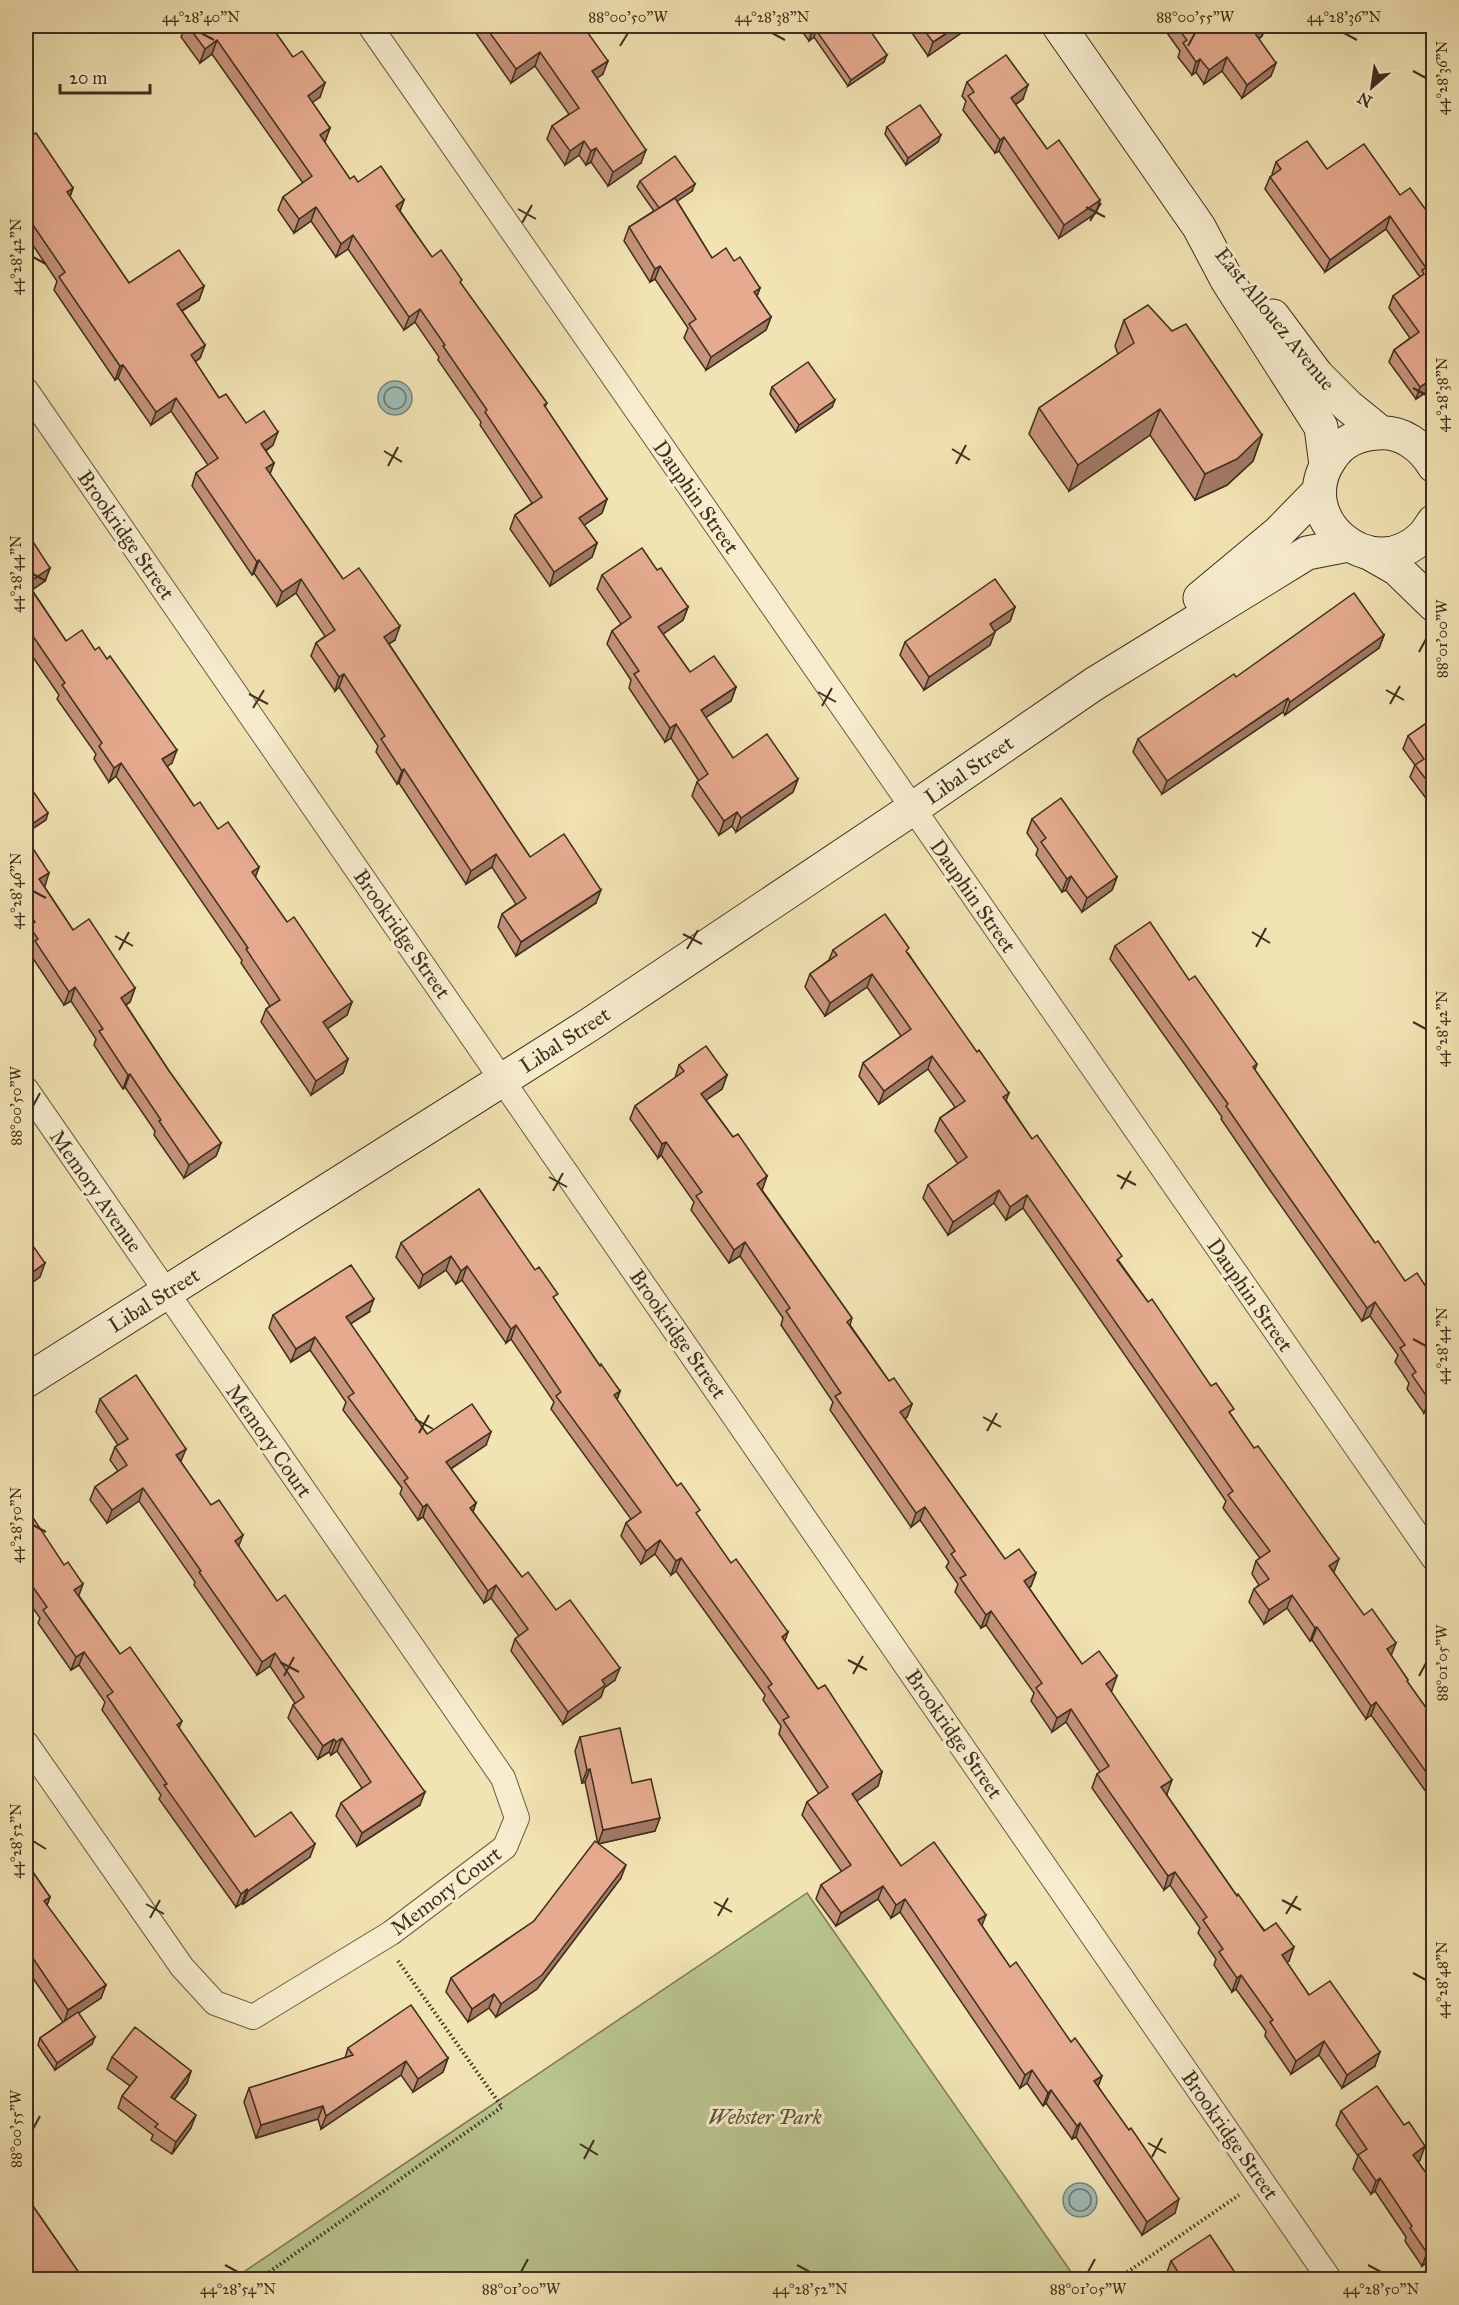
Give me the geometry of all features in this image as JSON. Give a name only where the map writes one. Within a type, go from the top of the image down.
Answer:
[{"type":"street","name":"Dauphin Street","points":[[370,26],[1434,1559]]},
{"type":"street","name":"East Allouez Avenue","points":[[1059,26],[1199,227],[1227,280],[1322,427],[1322,512],[1332,530],[1358,549]]},
{"type":"street","name":"East Allouez Avenue","points":[[1199,227],[1237,266],[1317,375],[1348,406],[1389,434],[1414,443],[1428,456],[1434,466]]},
{"type":"street","name":"Brookridge Street","points":[[26,390],[1330,2280]]},
{"type":"street","points":[[1389,434],[1434,433]]},
{"type":"street","name":"Libal Street","points":[[1094,684],[1269,540],[1322,478],[1335,451],[1348,441],[1364,434],[1389,434]]},
{"type":"street","name":"Libal Street","points":[[26,1381],[589,1025],[1094,684],[1307,554],[1358,549],[1388,553],[1406,548],[1422,536],[1434,521]]},
{"type":"street","points":[[1358,549],[1397,569],[1434,605]]},
{"type":"street","name":"Memory Avenue","points":[[26,1089],[166,1292]]},
{"type":"street","name":"Memory Court","points":[[26,1743],[182,1967],[215,2004],[253,2017],[382,1939],[506,1847],[517,1818],[503,1778],[166,1292]]},
{"type":"path","points":[[258,2280],[502,2107],[382,1939]]},
{"type":"path","points":[[1116,2280],[1262,2180]]},
{"type":"green space","name":"Webster Park","points":[[807,1893],[1076,2279],[233,2279]]},
{"type":"water","points":[[395,381],[407,386],[412,398],[407,410],[395,415],[383,410],[378,398],[383,386]]},
{"type":"water","points":[[1080,2183],[1092,2188],[1097,2200],[1092,2212],[1080,2217],[1068,2212],[1063,2200],[1068,2188]]},
{"type":"building","points":[[188,26],[271,26],[293,57],[302,51],[325,83],[308,96],[330,128],[320,135],[350,179],[354,176],[358,182],[381,166],[404,200],[396,206],[432,257],[441,250],[462,280],[460,282],[547,403],[544,405],[607,499],[579,518],[597,543],[554,572],[515,515],[542,497],[485,412],[487,410],[443,346],[445,345],[420,309],[409,317],[353,235],[341,244],[316,207],[299,219],[283,197],[312,176],[217,40],[205,49]]},
{"type":"building","points":[[485,26],[583,26],[608,61],[592,71],[646,150],[613,172],[596,148],[591,151],[584,141],[570,151],[552,126],[579,108],[540,52],[516,69]]},
{"type":"building","points":[[806,26],[849,26],[854,33],[867,26],[887,55],[851,80],[816,30],[811,34]]},
{"type":"building","points":[[921,26],[958,26],[933,42]]},
{"type":"building","points":[[1176,26],[1264,26],[1254,32],[1276,63],[1247,85],[1227,57],[1209,70],[1200,59],[1196,62],[1183,43],[1187,40]]},
{"type":"building","points":[[1006,55],[1028,85],[1011,98],[1047,149],[1059,140],[1100,200],[1064,225],[1004,137],[1000,140],[968,96],[974,92],[967,82]]},
{"type":"building","points":[[920,105],[941,135],[908,158],[887,127]]},
{"type":"building","points":[[26,125],[32,135],[36,133],[73,188],[67,192],[129,283],[179,250],[204,286],[177,304],[205,345],[191,355],[219,398],[226,394],[246,423],[264,411],[278,432],[261,444],[274,463],[266,468],[343,579],[359,568],[400,626],[384,637],[530,857],[564,834],[601,890],[521,942],[502,914],[526,898],[496,854],[471,871],[404,769],[402,771],[381,739],[385,736],[344,674],[339,677],[316,643],[335,630],[301,579],[282,592],[259,560],[257,562],[196,473],[218,458],[176,398],[156,412],[123,365],[120,366],[59,277],[65,272],[33,225],[27,229]]},
{"type":"building","points":[[1307,141],[1327,169],[1364,144],[1400,195],[1410,188],[1434,221],[1434,377],[1420,387],[1394,350],[1419,332],[1393,296],[1424,274],[1422,270],[1426,268],[1390,216],[1330,260],[1270,177],[1281,169],[1276,162]]},
{"type":"building","points":[[675,156],[695,184],[659,208],[640,181]]},
{"type":"building","points":[[675,198],[712,258],[726,248],[734,261],[740,257],[760,288],[754,292],[771,317],[711,357],[689,324],[696,319],[660,266],[655,269],[629,227]]},
{"type":"building","points":[[1148,305],[1172,331],[1186,324],[1262,435],[1237,459],[1205,474],[1160,409],[1078,465],[1039,408],[1134,343],[1124,320]]},
{"type":"building","points":[[808,362],[835,400],[799,425],[772,387]]},
{"type":"building","points":[[28,534],[50,568],[26,584],[26,536]]},
{"type":"building","points":[[642,548],[657,570],[661,568],[688,607],[658,627],[690,672],[714,656],[736,687],[701,710],[733,758],[767,734],[798,779],[741,818],[737,812],[724,821],[697,782],[708,774],[676,724],[670,728],[634,674],[639,671],[612,631],[631,617],[602,575]]},
{"type":"building","points":[[995,579],[1015,607],[990,624],[995,632],[929,677],[905,642]]},
{"type":"building","points":[[27,583],[66,641],[82,630],[95,650],[99,647],[107,659],[110,656],[177,750],[162,759],[194,806],[200,802],[218,829],[228,822],[259,867],[252,872],[287,922],[294,917],[352,1002],[323,1022],[348,1059],[316,1081],[266,1009],[280,1000],[246,949],[248,948],[121,763],[114,768],[99,746],[102,743],[62,685],[65,683],[26,626]]},
{"type":"building","points":[[1354,593],[1384,635],[1290,702],[1288,698],[1167,781],[1138,739],[1234,674],[1236,677]]},
{"type":"building","points":[[1434,718],[1434,790],[1415,765],[1424,759],[1408,736]]},
{"type":"building","points":[[26,781],[48,813],[26,828]]},
{"type":"building","points":[[1061,798],[1117,877],[1087,898],[1071,876],[1067,879],[1041,842],[1046,838],[1032,819]]},
{"type":"building","points":[[26,838],[49,873],[39,879],[73,930],[89,919],[135,988],[121,998],[169,1071],[221,1143],[189,1165],[159,1121],[161,1120],[99,1031],[103,1029],[75,987],[69,992],[35,941],[38,939],[29,926],[35,922],[26,909]]},
{"type":"building","points":[[885,914],[909,948],[906,951],[977,1052],[979,1050],[1009,1093],[1003,1097],[1032,1139],[1037,1135],[1122,1256],[1117,1260],[1148,1302],[1152,1299],[1211,1386],[1216,1383],[1234,1409],[1229,1412],[1254,1448],[1258,1446],[1339,1559],[1329,1566],[1364,1615],[1372,1609],[1396,1643],[1387,1649],[1434,1719],[1434,1783],[1376,1702],[1371,1706],[1317,1627],[1315,1628],[1292,1595],[1269,1610],[1254,1589],[1269,1579],[1256,1561],[1270,1551],[1228,1495],[1233,1491],[1027,1195],[1010,1207],[999,1190],[953,1222],[928,1185],[967,1157],[940,1118],[965,1101],[932,1056],[884,1091],[863,1063],[911,1029],[872,974],[830,1003],[810,974],[837,955],[833,950]]},
{"type":"building","points":[[1150,922],[1189,980],[1195,976],[1257,1064],[1253,1067],[1375,1243],[1378,1241],[1405,1281],[1417,1273],[1434,1299],[1434,1398],[1429,1400],[1412,1375],[1416,1372],[1400,1348],[1405,1345],[1375,1302],[1367,1308],[1226,1106],[1228,1104],[1115,946]]},
{"type":"building","points":[[706,1046],[727,1075],[701,1094],[733,1137],[738,1134],[767,1176],[757,1184],[852,1318],[847,1322],[889,1381],[894,1378],[912,1404],[900,1412],[1005,1559],[1019,1549],[1036,1573],[1024,1581],[1082,1664],[1099,1651],[1117,1676],[1106,1684],[1172,1780],[1161,1787],[1264,1931],[1276,1923],[1294,1947],[1282,1955],[1309,1995],[1330,1981],[1380,2052],[1347,2075],[1324,2041],[1296,2061],[1270,2022],[1273,2020],[1241,1975],[1237,1978],[1219,1952],[1223,1949],[1203,1920],[1207,1917],[1175,1872],[1168,1876],[1097,1774],[1109,1766],[1071,1709],[1057,1718],[1036,1688],[1042,1683],[991,1611],[986,1615],[960,1578],[966,1575],[951,1554],[955,1551],[925,1507],[916,1513],[835,1396],[841,1393],[786,1311],[790,1308],[745,1242],[734,1250],[696,1196],[702,1192],[666,1142],[662,1144],[635,1106],[684,1071],[679,1065]]},
{"type":"building","points":[[479,1189],[535,1270],[539,1267],[558,1294],[553,1297],[620,1391],[614,1395],[677,1486],[681,1483],[700,1510],[696,1513],[731,1563],[736,1559],[788,1632],[782,1637],[818,1689],[825,1685],[882,1772],[852,1794],[901,1866],[934,1842],[986,1915],[978,1920],[1010,1967],[1016,1962],[1071,2042],[1075,2038],[1102,2076],[1094,2081],[1129,2130],[1131,2128],[1179,2199],[1147,2222],[1080,2123],[1077,2126],[1051,2090],[1048,2093],[1032,2070],[1025,2075],[905,1899],[896,1905],[883,1886],[841,1913],[821,1885],[851,1865],[807,1802],[828,1787],[783,1720],[789,1717],[768,1687],[772,1684],[681,1558],[676,1561],[660,1540],[646,1551],[626,1523],[641,1512],[556,1396],[561,1392],[516,1325],[511,1329],[467,1266],[461,1271],[451,1256],[423,1275],[401,1243]]},
{"type":"building","points":[[26,1224],[33,1235],[28,1239],[45,1263],[26,1277]]},
{"type":"building","points":[[351,1265],[374,1299],[346,1317],[427,1434],[472,1404],[491,1432],[446,1462],[476,1503],[470,1508],[522,1577],[528,1572],[556,1610],[570,1600],[620,1668],[602,1680],[605,1685],[568,1712],[515,1639],[528,1629],[496,1585],[488,1591],[427,1504],[423,1507],[404,1481],[408,1478],[348,1397],[354,1393],[315,1337],[296,1349],[273,1315]]},
{"type":"building","points":[[136,1375],[186,1449],[176,1455],[211,1505],[219,1500],[243,1535],[235,1541],[277,1601],[285,1595],[425,1792],[362,1833],[341,1803],[371,1782],[342,1738],[336,1742],[334,1739],[323,1746],[293,1705],[304,1697],[275,1653],[262,1662],[143,1488],[112,1510],[95,1487],[127,1465],[115,1447],[128,1439],[100,1399]]},
{"type":"building","points":[[26,1507],[64,1565],[68,1562],[83,1584],[74,1590],[120,1654],[130,1647],[182,1721],[177,1725],[255,1837],[291,1812],[315,1844],[241,1894],[164,1785],[167,1784],[107,1696],[113,1692],[84,1652],[76,1657],[43,1610],[47,1607],[26,1577]]},
{"type":"building","points":[[620,1728],[632,1783],[651,1779],[660,1818],[603,1830],[590,1769],[587,1770],[580,1737]]},
{"type":"building","points":[[595,1841],[626,1865],[542,1975],[501,2004],[494,1994],[472,2009],[451,1978],[534,1921]]},
{"type":"building","points":[[26,1862],[50,1897],[44,1901],[106,1985],[68,2010],[26,1948]]},
{"type":"building","points":[[411,2005],[448,2058],[418,2079],[406,2061],[326,2116],[323,2106],[261,2125],[249,2088],[353,2055],[348,2048]]},
{"type":"building","points":[[78,2012],[95,2037],[57,2063],[40,2038]]},
{"type":"building","points":[[135,2027],[191,2071],[171,2097],[196,2115],[176,2142],[155,2127],[158,2124],[122,2096],[137,2077],[112,2057]]},
{"type":"building","points":[[1377,2086],[1404,2125],[1409,2122],[1425,2146],[1413,2155],[1434,2184],[1434,2248],[1427,2253],[1380,2178],[1376,2181],[1358,2155],[1367,2149],[1341,2111]]},
{"type":"building","points":[[26,2196],[84,2280],[36,2280],[26,2264]]},
{"type":"building","points":[[1210,2235],[1240,2280],[1183,2280],[1171,2261]]}]
